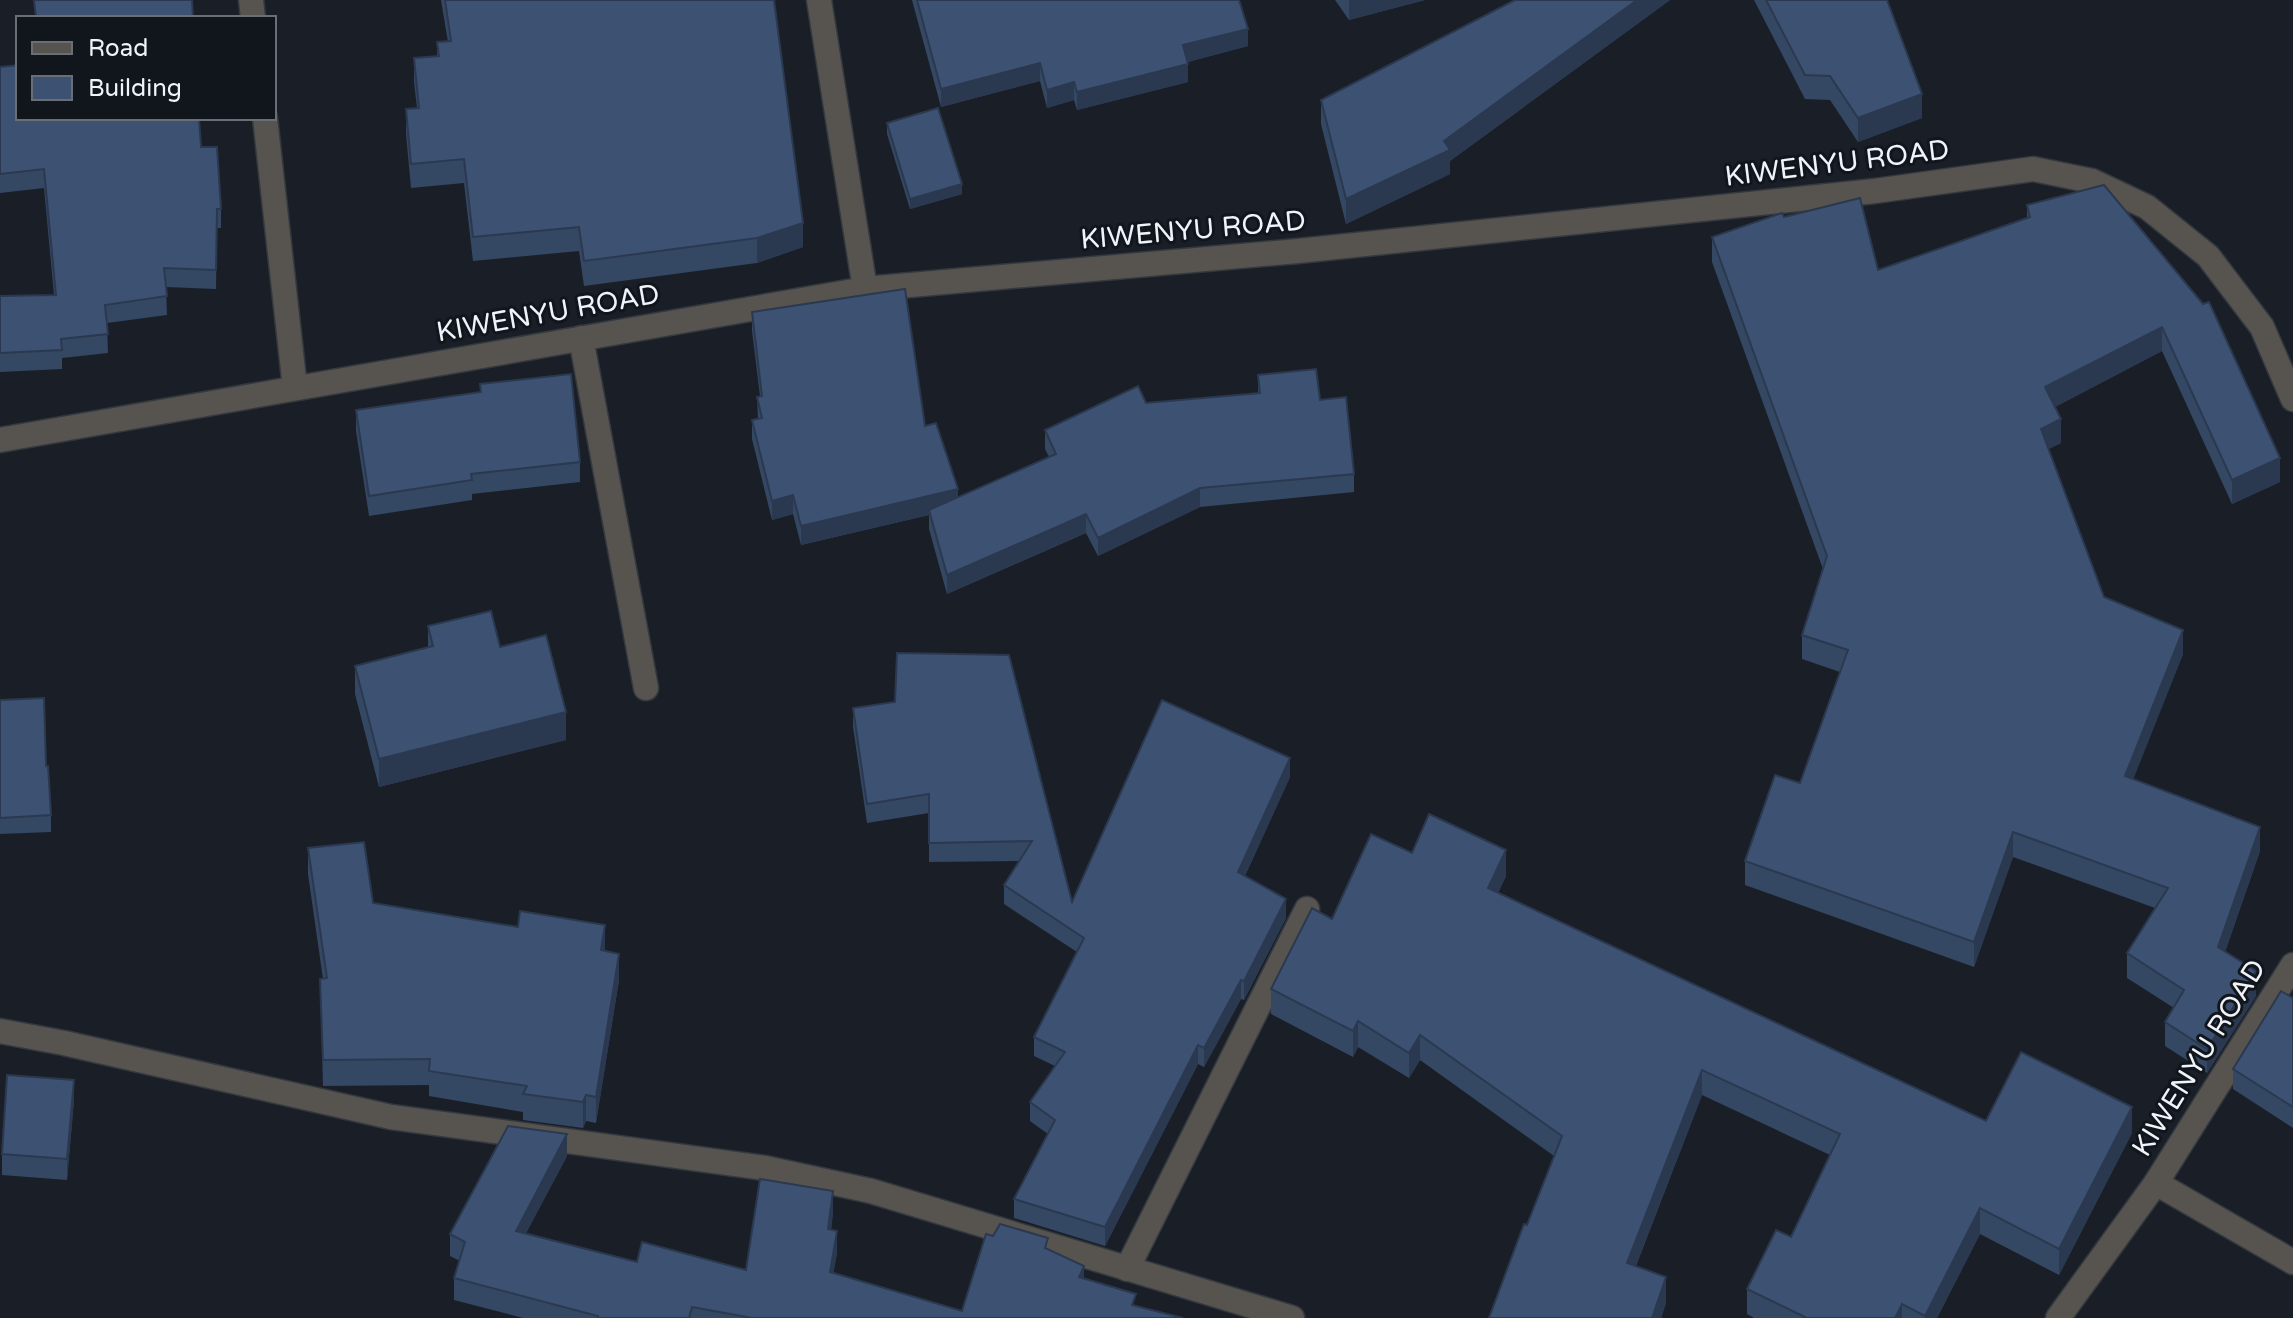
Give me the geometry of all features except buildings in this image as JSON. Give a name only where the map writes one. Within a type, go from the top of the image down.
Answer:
[{"type":"street","points":[[819,0],[865,289]]},
{"type":"street","points":[[265,120],[295,388]]},
{"type":"street","name":"KIWENYU ROAD","points":[[0,440],[865,289],[1360,244],[1875,191],[2033,169],[2092,181],[2147,207],[2208,256],[2262,327],[2291,391]]},
{"type":"street","points":[[581,338],[646,688]]},
{"type":"street","points":[[1127,1269],[1307,909]]},
{"type":"street","name":"KIWENYU ROAD","points":[[2058,1318],[2156,1183],[2293,965]]},
{"type":"street","points":[[0,1031],[80,1046],[391,1117],[765,1168],[871,1191],[1292,1318]]},
{"type":"street","points":[[2156,1183],[2293,1262]]}]
